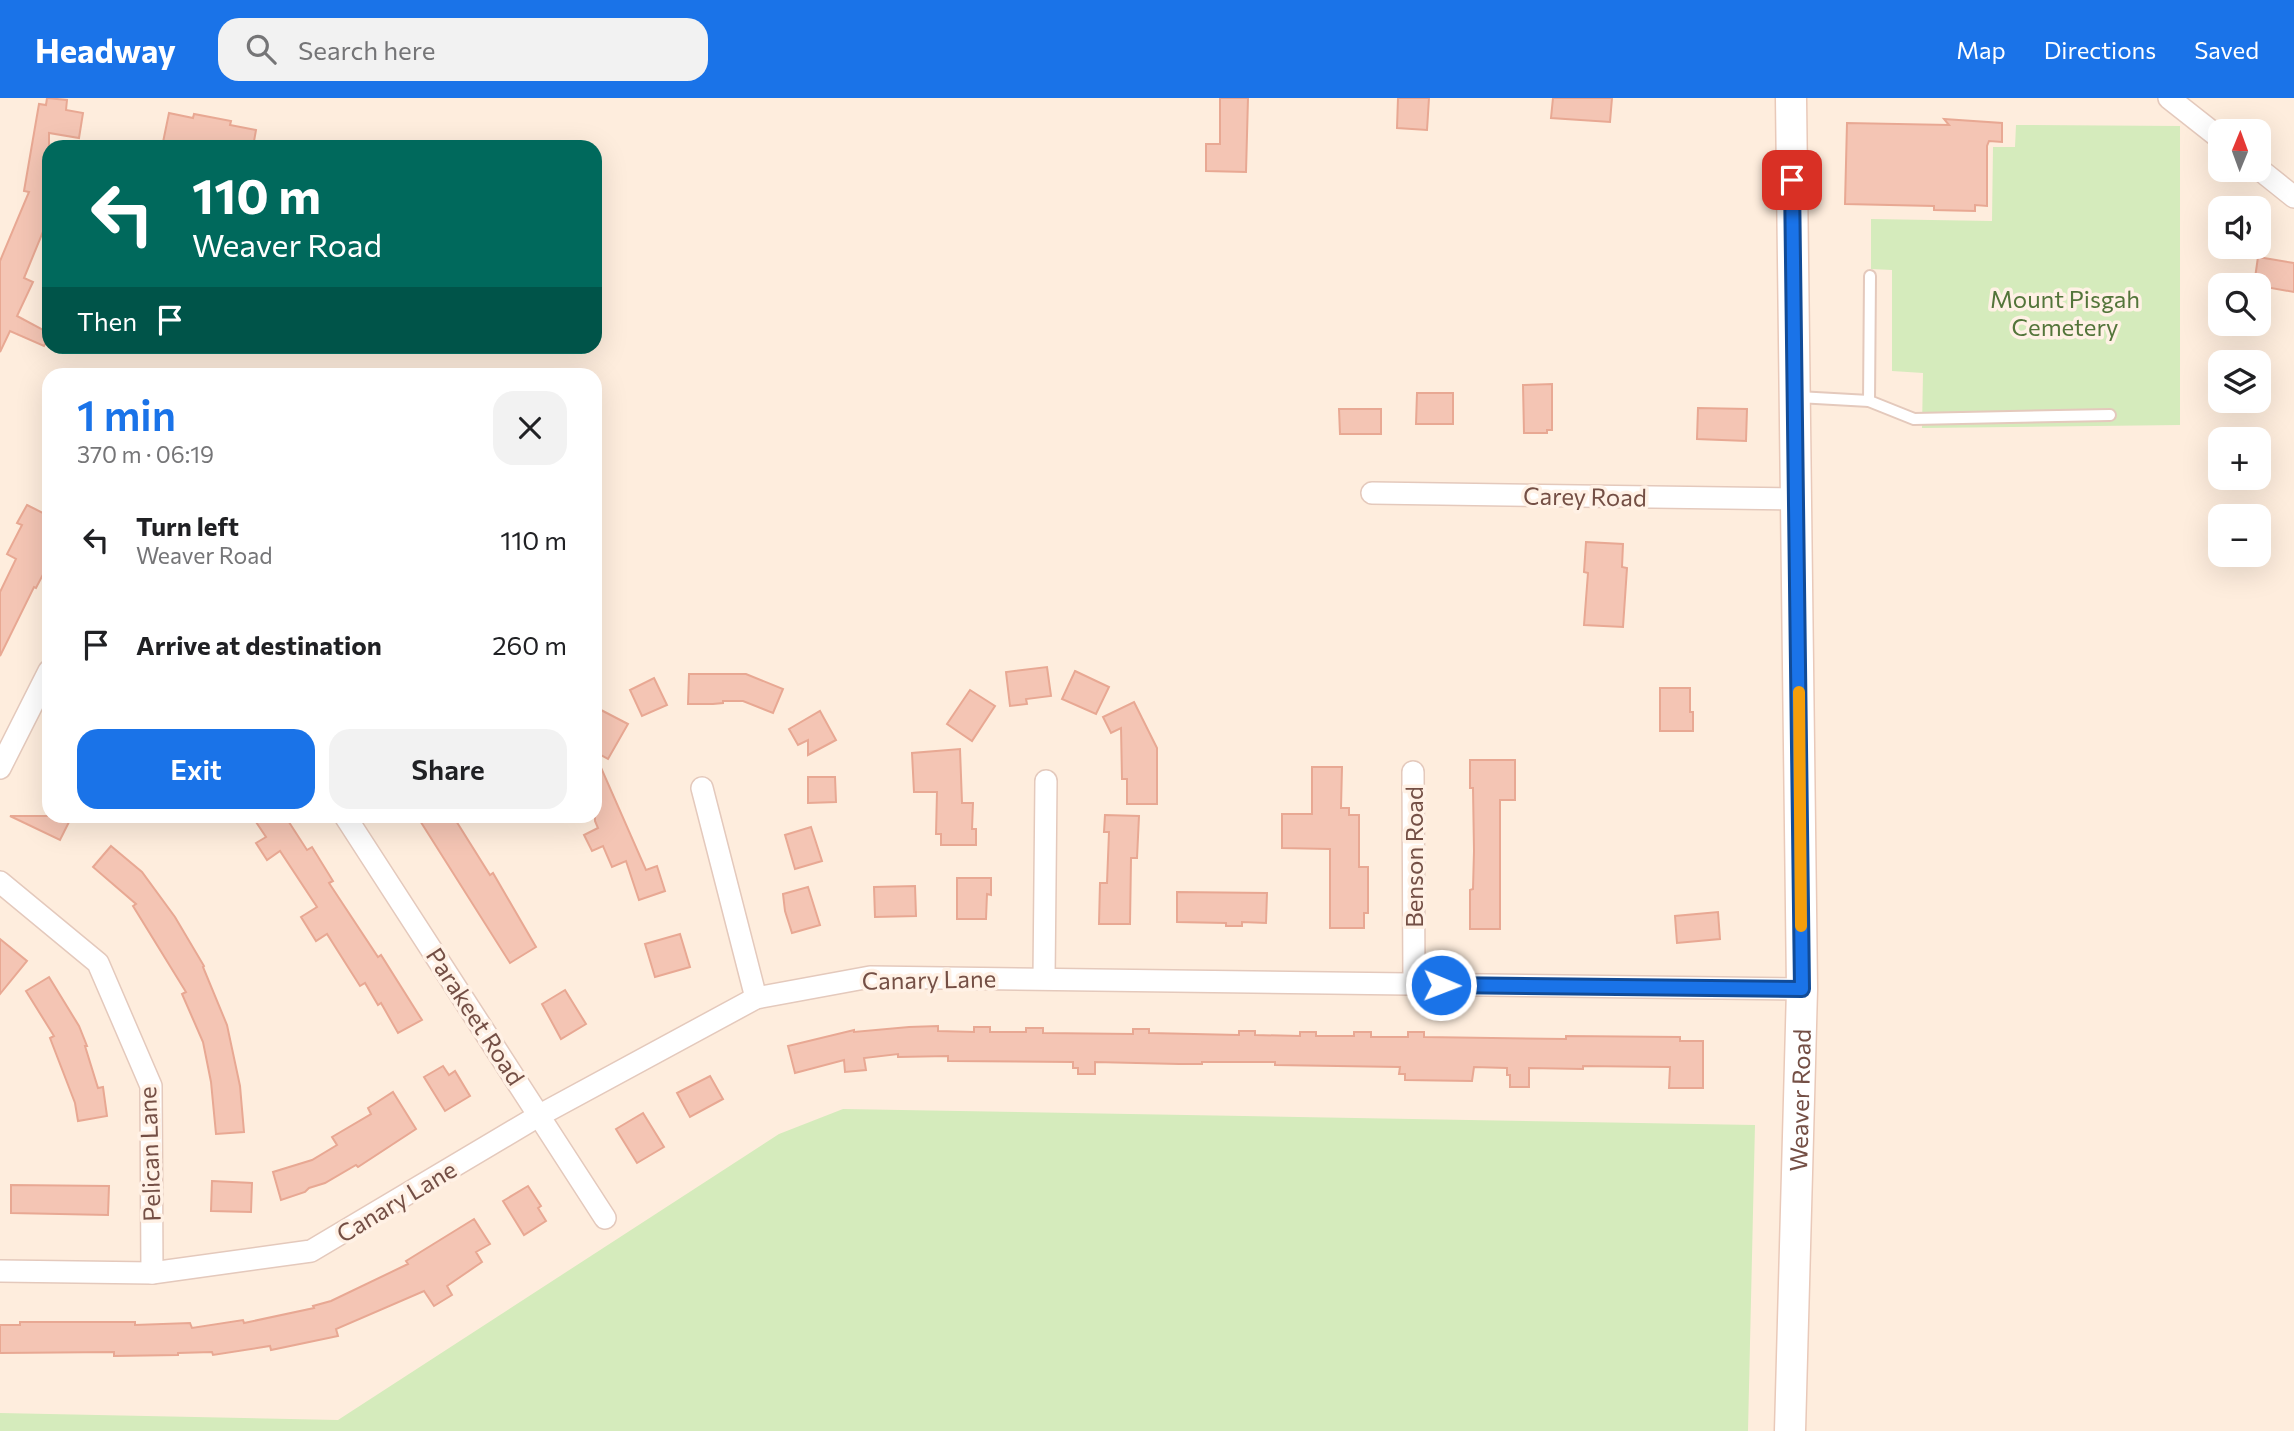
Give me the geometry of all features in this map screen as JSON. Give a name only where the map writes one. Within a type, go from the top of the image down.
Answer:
[{"type":"main road","name":"Weaver Road","points":[[1790,1431],[1802,989],[1791,98]]},
{"type":"street","points":[[2169,98],[2208,129]]},
{"type":"street","points":[[2272,179],[2294,197]]},
{"type":"street","name":"Carey Road","points":[[1372,493],[1797,499]]},
{"type":"street","points":[[0,768],[42,685]]},
{"type":"street","name":"Benson Road","points":[[1413,772],[1414,985]]},
{"type":"street","points":[[1044,978],[1046,781]]},
{"type":"street","points":[[702,788],[755,998]]},
{"type":"street","name":"Parakeet Road","points":[[350,823],[605,1218]]},
{"type":"street","name":"Pelican Lane","points":[[0,882],[98,963],[151,1086],[152,1273]]},
{"type":"street","name":"Canary Lane","points":[[0,1271],[152,1273],[311,1251],[540,1115],[755,998],[870,977],[1802,989]]},
{"type":"lane","points":[[1869,401],[1870,276]]},
{"type":"lane","points":[[1796,397],[1869,401],[1914,419],[2110,415]]},
{"type":"green space","name":"Mount Pisgah Cemetery","points":[[2016,125],[2180,126],[2180,425],[1922,428],[1923,373],[1892,371],[1892,270],[1871,269],[1871,219],[1992,221],[1993,147],[2015,147]]},
{"type":"green space","points":[[843,1109],[1755,1125],[1748,1431],[0,1431],[0,1413],[338,1420],[779,1134]]},
{"type":"building","points":[[47,98],[67,100],[66,110],[83,113],[79,138],[49,133],[49,140],[42,140],[42,234],[24,278],[33,282],[17,316],[42,329],[42,345],[10,331],[0,352],[0,261],[29,192],[24,191],[39,104],[46,105]]},
{"type":"building","points":[[1220,98],[1248,98],[1246,172],[1206,171],[1206,144],[1220,144]]},
{"type":"building","points":[[1398,98],[1429,98],[1427,130],[1397,128]]},
{"type":"building","points":[[1553,98],[1612,98],[1610,122],[1551,118]]},
{"type":"building","points":[[169,113],[193,118],[194,114],[231,121],[230,125],[256,130],[254,140],[163,140]]},
{"type":"building","points":[[1944,119],[2002,123],[2002,142],[1989,141],[1987,146],[1987,206],[1975,205],[1975,211],[1934,210],[1934,206],[1845,204],[1847,123],[1949,125]]},
{"type":"building","points":[[2258,259],[2294,263],[2294,292],[2271,288],[2271,273],[2256,273]]},
{"type":"building","points":[[1552,384],[1552,430],[1547,430],[1547,433],[1524,433],[1523,385]]},
{"type":"building","points":[[1417,393],[1453,393],[1453,424],[1416,424]]},
{"type":"building","points":[[1698,408],[1747,409],[1746,441],[1697,439]]},
{"type":"building","points":[[1339,409],[1381,409],[1381,434],[1340,434]]},
{"type":"building","points":[[27,505],[42,512],[42,576],[36,588],[34,587],[0,656],[0,592],[16,559],[7,554],[22,525],[17,523]]},
{"type":"building","points":[[1586,542],[1623,544],[1622,567],[1627,568],[1623,627],[1584,625],[1588,573],[1584,572]]},
{"type":"building","points":[[1047,667],[1051,696],[1026,699],[1027,704],[1010,706],[1006,672]]},
{"type":"building","points":[[1075,671],[1109,687],[1096,714],[1062,699]]},
{"type":"building","points":[[689,674],[746,674],[783,689],[773,713],[743,701],[688,704]]},
{"type":"building","points":[[654,678],[667,705],[642,716],[630,690]]},
{"type":"building","points":[[1660,688],[1690,688],[1693,731],[1660,731]]},
{"type":"building","points":[[970,690],[995,706],[972,741],[947,724]]},
{"type":"building","points":[[1134,702],[1157,748],[1157,804],[1127,804],[1127,779],[1122,779],[1121,728],[1111,733],[1103,717]]},
{"type":"building","points":[[602,711],[628,724],[608,759],[602,756]]},
{"type":"building","points":[[820,711],[836,740],[808,755],[808,740],[798,745],[789,729]]},
{"type":"building","points":[[960,749],[962,803],[973,803],[972,829],[976,829],[976,845],[941,845],[941,834],[936,834],[937,792],[914,792],[912,753]]},
{"type":"building","points":[[1470,760],[1515,760],[1515,800],[1500,800],[1500,929],[1470,929],[1474,851]]},
{"type":"building","points":[[1312,767],[1342,767],[1341,808],[1349,808],[1349,815],[1359,815],[1359,867],[1368,867],[1368,913],[1364,913],[1364,928],[1330,928],[1330,849],[1282,848],[1282,814],[1312,814]]},
{"type":"building","points":[[602,770],[646,870],[657,866],[665,891],[639,900],[626,861],[612,867],[603,846],[592,851],[584,835],[598,828],[596,823],[602,823]]},
{"type":"building","points":[[808,777],[835,777],[836,802],[808,803]]},
{"type":"building","points":[[1105,815],[1139,816],[1137,858],[1131,858],[1130,924],[1099,924],[1100,883],[1107,883],[1109,832],[1104,832]]},
{"type":"building","points":[[10,816],[42,816],[42,823],[68,823],[60,840]]},
{"type":"building","points":[[257,823],[290,823],[307,850],[312,847],[333,881],[329,883],[378,957],[381,955],[422,1020],[398,1033],[381,1003],[378,1005],[365,983],[360,986],[327,934],[316,941],[301,917],[317,907],[280,851],[267,860],[256,843],[266,837]]},
{"type":"building","points":[[421,823],[457,823],[490,875],[493,873],[536,947],[510,963]]},
{"type":"building","points":[[811,827],[822,861],[795,869],[785,835]]},
{"type":"building","points":[[111,846],[142,872],[175,917],[204,966],[227,1025],[240,1086],[244,1132],[216,1134],[211,1082],[203,1042],[182,994],[186,992],[133,906],[136,904],[93,867]]},
{"type":"building","points":[[957,878],[991,878],[986,919],[957,919]]},
{"type":"building","points":[[915,886],[916,916],[875,917],[874,887]]},
{"type":"building","points":[[808,887],[820,925],[792,933],[783,894]]},
{"type":"building","points":[[1177,892],[1267,893],[1266,923],[1242,922],[1242,926],[1226,926],[1226,923],[1177,922]]},
{"type":"building","points":[[1718,912],[1720,939],[1677,943],[1675,916]]},
{"type":"building","points":[[680,934],[690,967],[655,977],[645,944]]},
{"type":"building","points":[[0,939],[27,961],[0,994]]},
{"type":"building","points":[[49,977],[79,1026],[98,1088],[103,1087],[107,1116],[78,1121],[75,1103],[50,1038],[54,1036],[26,991]]},
{"type":"building","points":[[565,990],[586,1024],[561,1039],[542,1004]]},
{"type":"building","points":[[938,1026],[938,1031],[974,1032],[974,1027],[990,1027],[990,1032],[1026,1032],[1026,1028],[1043,1028],[1043,1033],[1133,1034],[1133,1029],[1149,1029],[1149,1033],[1239,1035],[1239,1031],[1255,1031],[1255,1035],[1300,1036],[1300,1032],[1316,1032],[1316,1036],[1354,1036],[1354,1032],[1371,1032],[1371,1037],[1408,1037],[1408,1032],[1424,1032],[1424,1037],[1680,1037],[1680,1041],[1703,1041],[1703,1088],[1669,1088],[1670,1067],[1529,1068],[1529,1087],[1510,1087],[1507,1068],[1474,1067],[1472,1081],[1405,1080],[1405,1074],[1399,1074],[1400,1067],[1275,1065],[1275,1062],[1095,1062],[1095,1074],[1078,1074],[1078,1068],[1073,1068],[1073,1062],[948,1061],[948,1056],[898,1057],[898,1054],[864,1058],[866,1070],[845,1072],[844,1060],[795,1073],[788,1046],[854,1030]]},
{"type":"building","points":[[443,1066],[449,1075],[455,1071],[470,1096],[445,1111],[424,1077]]},
{"type":"building","points":[[710,1076],[723,1099],[690,1117],[677,1093]]},
{"type":"building","points":[[393,1092],[416,1129],[358,1167],[356,1165],[325,1183],[281,1200],[273,1172],[312,1160],[337,1145],[332,1137],[371,1114],[368,1108]]},
{"type":"building","points":[[643,1113],[664,1147],[637,1163],[616,1129]]},
{"type":"building","points":[[212,1181],[252,1183],[251,1212],[211,1211]]},
{"type":"building","points":[[11,1185],[109,1186],[108,1215],[11,1213]]},
{"type":"building","points":[[528,1186],[541,1206],[538,1208],[546,1221],[524,1235],[503,1201]]},
{"type":"building","points":[[474,1219],[490,1244],[476,1252],[482,1262],[447,1286],[452,1295],[434,1306],[424,1291],[336,1329],[338,1336],[271,1350],[270,1346],[213,1355],[212,1352],[114,1356],[114,1352],[0,1353],[0,1325],[20,1325],[20,1322],[135,1322],[135,1325],[190,1323],[192,1328],[243,1320],[244,1323],[314,1308],[313,1306],[331,1301],[408,1264],[406,1261]]},
{"type":"slow traffic","points":[[1799,692],[1801,926]]},
{"type":"route","points":[[1441,985],[1802,989],[1792,180]]}]
